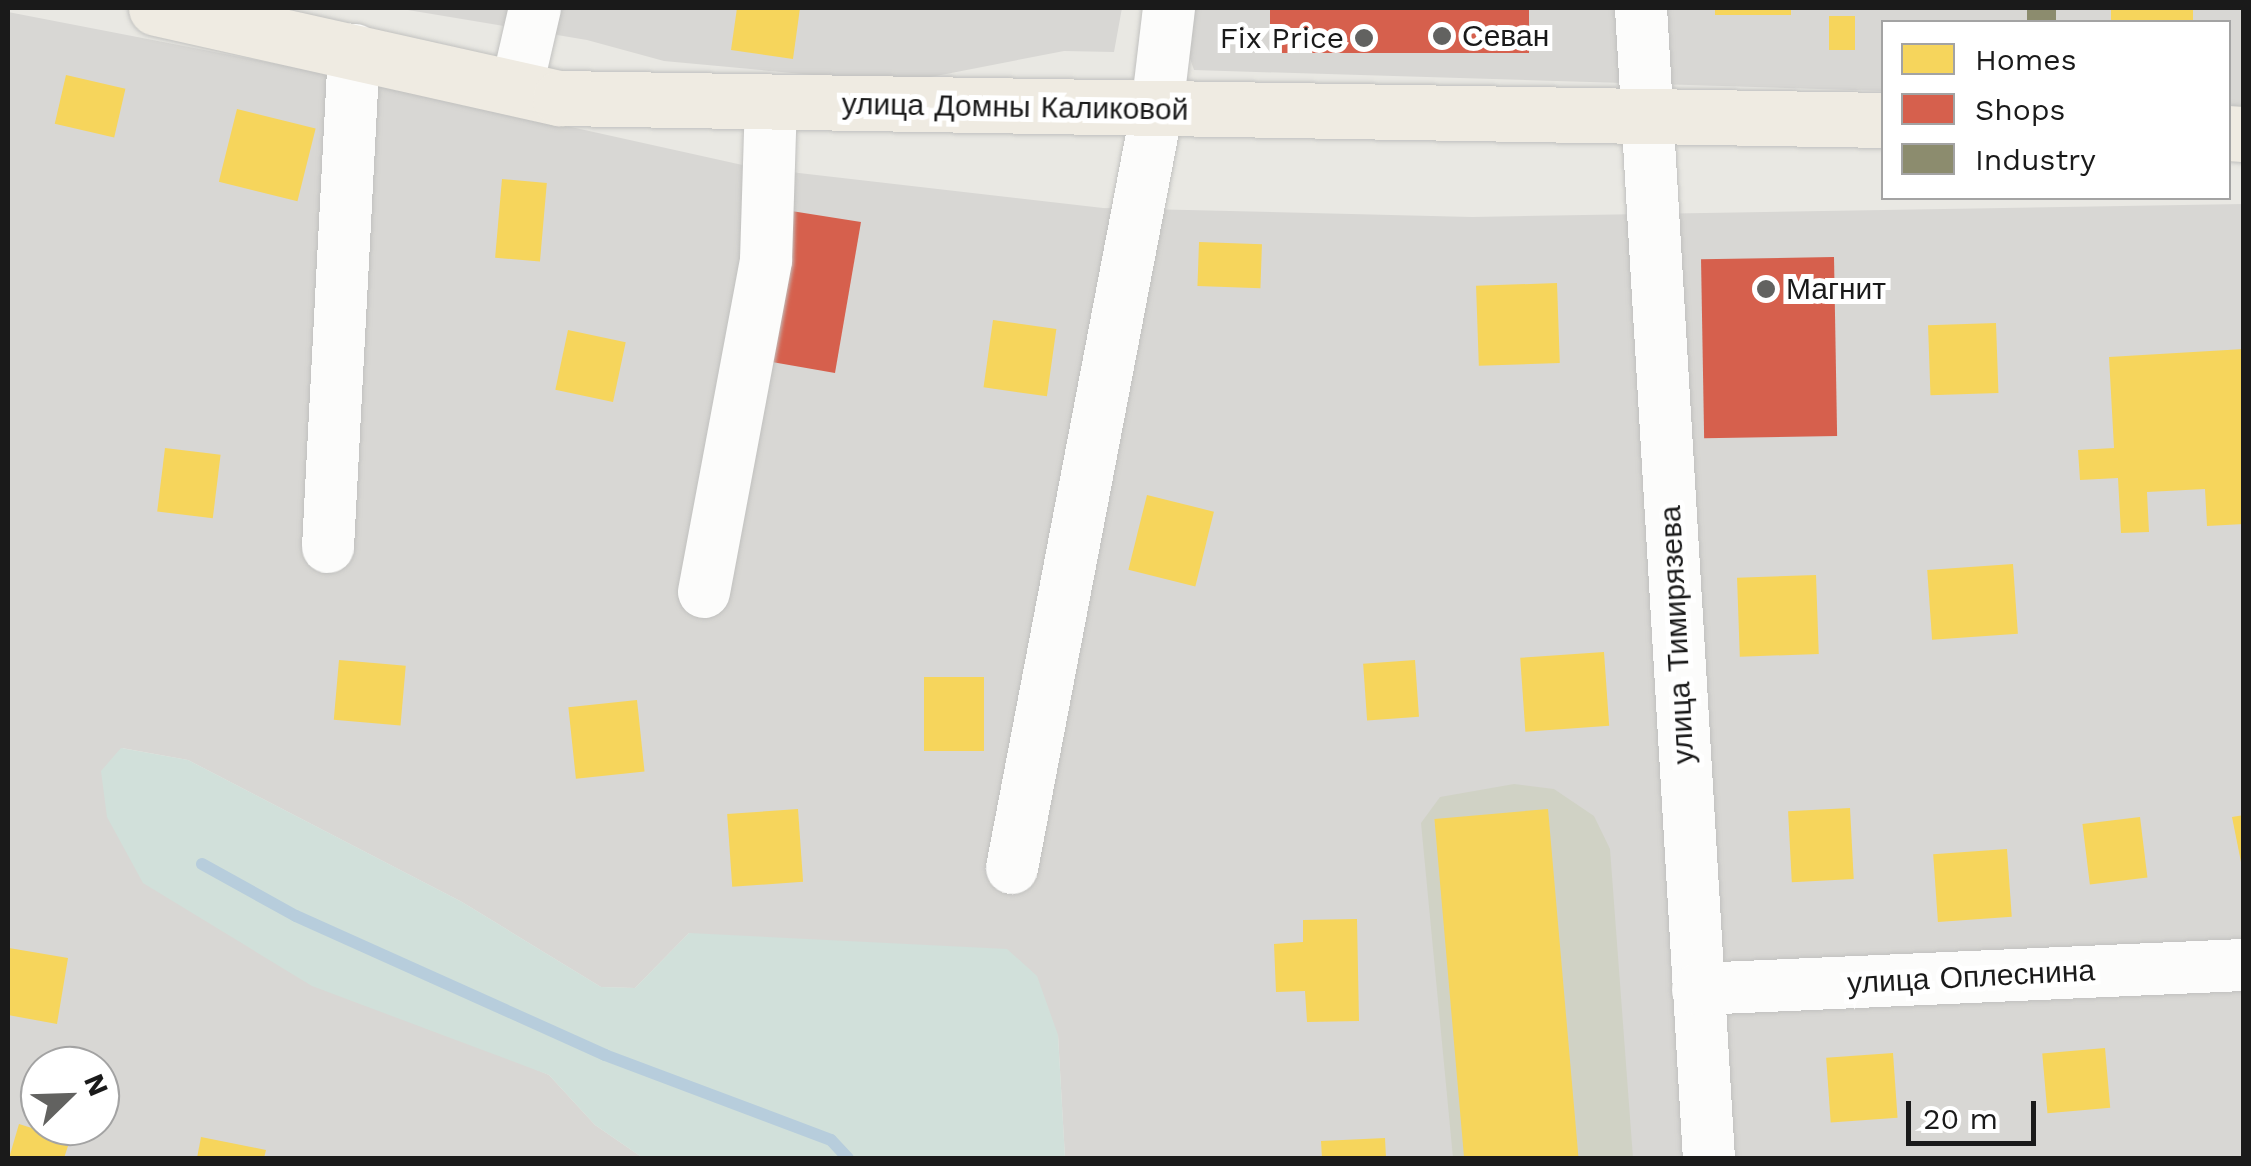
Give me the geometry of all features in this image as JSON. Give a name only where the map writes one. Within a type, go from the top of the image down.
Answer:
[{"type":"main road","name":"улица Домны Каликовой","points":[[156,8],[560,98],[1157,109],[1645,111],[1881,120]]},
{"type":"street","points":[[518,86],[535,8]]},
{"type":"street","points":[[1012,868],[1157,109],[1169,8]]},
{"type":"street","name":"улица Тимирязева","points":[[1641,8],[1709,1158]]},
{"type":"street","points":[[328,547],[354,50]]},
{"type":"street","points":[[704,592],[766,260],[771,104]]},
{"type":"street","name":"улица Оплеснина","points":[[1698,989],[2244,964]]},
{"type":"shaded area","points":[[396,8],[1122,8],[1114,52],[1064,51],[900,83],[664,61],[587,40]]},
{"type":"shaded area","points":[[1191,8],[2243,8],[2243,107],[2231,106],[2231,20],[1881,20],[1881,91],[1194,70],[1187,50]]},
{"type":"shaded area","points":[[8,12],[355,79],[756,168],[1103,208],[1472,217],[2243,204],[2243,1158],[1065,1158],[1058,1035],[689,933],[635,988],[601,987],[462,902],[188,760],[122,748],[505,1056],[549,1075],[595,1125],[643,1158],[8,1158]]},
{"type":"shaded area","points":[[121,748],[188,760],[462,902],[601,987],[635,988],[689,933],[1007,949],[1037,976],[1058,1035],[1065,1158],[643,1158],[595,1125],[549,1075],[312,986],[143,883],[107,817],[101,771]]},
{"type":"shaded area","points":[[1514,784],[1554,789],[1594,816],[1610,849],[1633,1158],[1453,1158],[1421,823],[1440,797]]},
{"type":"building: Homes","points":[[737,8],[800,8],[793,59],[731,50]]},
{"type":"building: Homes","points":[[1715,8],[1791,8],[1791,15],[1715,15]]},
{"type":"building: Homes","points":[[2111,8],[2193,8],[2193,20],[2111,20]]},
{"type":"building: Homes","points":[[1829,16],[1855,16],[1855,50],[1829,50]]},
{"type":"building: Homes","points":[[66,75],[125,89],[114,137],[55,124]]},
{"type":"building: Homes","points":[[237,109],[316,129],[297,201],[219,182]]},
{"type":"building: Homes","points":[[502,179],[547,183],[540,262],[495,258]]},
{"type":"building: Homes","points":[[1199,242],[1262,244],[1260,288],[1197,286]]},
{"type":"building: Homes","points":[[1557,283],[1560,363],[1479,366],[1476,286]]},
{"type":"building: Homes","points":[[993,320],[1056,329],[1047,396],[984,387]]},
{"type":"building: Homes","points":[[1996,323],[1998,393],[1930,395],[1928,325]]},
{"type":"building: Homes","points":[[568,330],[626,342],[613,402],[555,390]]},
{"type":"building: Homes","points":[[2244,349],[2244,524],[2207,526],[2205,489],[2147,492],[2149,532],[2121,533],[2118,478],[2080,480],[2078,450],[2114,448],[2109,357]]},
{"type":"building: Homes","points":[[165,448],[221,455],[213,518],[157,512]]},
{"type":"building: Homes","points":[[1147,495],[1214,512],[1195,586],[1128,570]]},
{"type":"building: Homes","points":[[2013,564],[2018,634],[1932,640],[1927,570]]},
{"type":"building: Homes","points":[[1816,575],[1819,654],[1740,657],[1737,578]]},
{"type":"building: Homes","points":[[1604,652],[1609,726],[1525,732],[1520,658]]},
{"type":"building: Homes","points":[[339,660],[406,666],[401,726],[334,720]]},
{"type":"building: Homes","points":[[1415,660],[1419,717],[1367,720],[1363,664]]},
{"type":"building: Homes","points":[[924,677],[984,677],[984,751],[924,751]]},
{"type":"building: Homes","points":[[637,700],[645,772],[576,779],[568,707]]},
{"type":"building: Homes","points":[[1850,808],[1854,879],[1792,882],[1788,811]]},
{"type":"building: Homes","points":[[798,809],[803,882],[732,887],[727,814]]},
{"type":"building: Homes","points":[[1548,809],[1579,1158],[1464,1158],[1434,819]]},
{"type":"building: Homes","points":[[2244,815],[2244,867],[2242,867],[2232,817]]},
{"type":"building: Homes","points":[[2140,817],[2147,878],[2090,885],[2082,824]]},
{"type":"building: Homes","points":[[2007,849],[2012,917],[1938,922],[1933,854]]},
{"type":"building: Homes","points":[[1357,919],[1359,1021],[1307,1022],[1305,991],[1276,992],[1274,944],[1303,942],[1303,920]]},
{"type":"building: Homes","points":[[9,948],[68,958],[57,1024],[8,1015]]},
{"type":"building: Homes","points":[[2105,1048],[2110,1108],[2047,1113],[2042,1053]]},
{"type":"building: Homes","points":[[1893,1053],[1898,1118],[1831,1123],[1826,1058]]},
{"type":"building: Homes","points":[[19,1124],[20,1146],[68,1146],[64,1158],[9,1158]]},
{"type":"building: Homes","points":[[201,1137],[266,1150],[264,1158],[197,1158]]},
{"type":"building: Homes","points":[[1385,1138],[1386,1158],[1322,1158],[1321,1141]]},
{"type":"building: Shops","points":[[1270,8],[1529,8],[1529,53],[1270,53]]},
{"type":"building: Shops","points":[[785,210],[861,222],[835,373],[772,362]]},
{"type":"building: Shops","points":[[1834,257],[1837,436],[1704,438],[1701,259]]},
{"type":"building: Industry","points":[[2027,8],[2056,8],[2056,20],[2027,20]]},
{"type":"waterway","points":[[202,864],[296,916],[605,1055],[831,1140],[848,1158]]},
{"type":"place","name":"Севан","points":[[1442,36]]},
{"type":"place","name":"Fix Price","points":[[1364,38]]},
{"type":"place","name":"Магнит","points":[[1766,289]]}]
